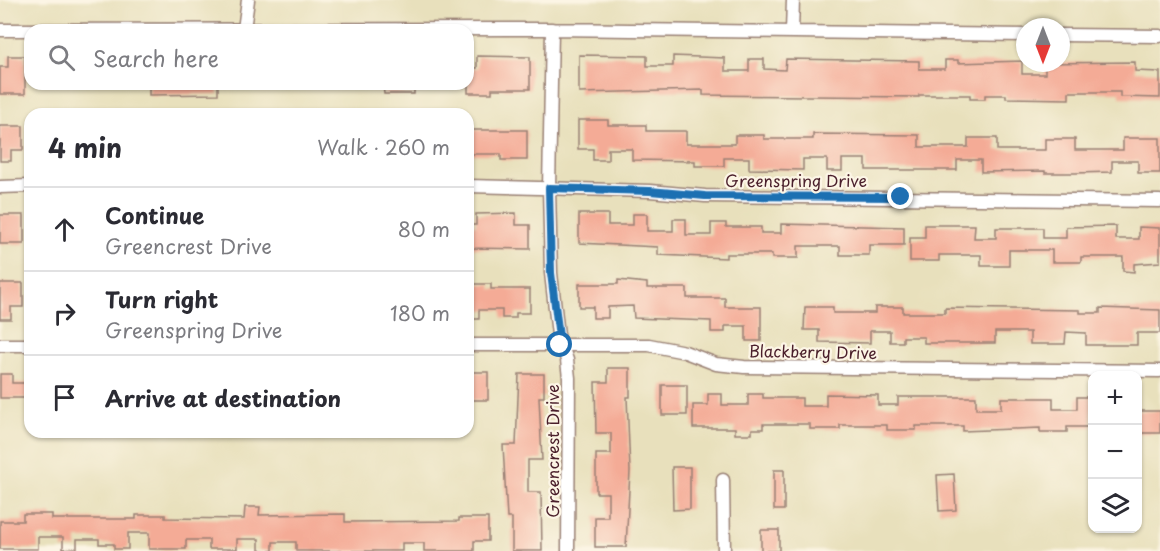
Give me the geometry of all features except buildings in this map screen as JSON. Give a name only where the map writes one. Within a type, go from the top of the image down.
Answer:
[{"type":"street","points":[[245,24],[248,0]]},
{"type":"street","points":[[792,32],[793,0]]},
{"type":"street","points":[[474,29],[1016,35]]},
{"type":"street","name":"Greencrest Drive","points":[[552,29],[549,188],[551,273],[560,345],[567,360],[569,378],[567,551]]},
{"type":"street","points":[[0,30],[24,30]]},
{"type":"street","points":[[1070,35],[1160,36]]},
{"type":"street","points":[[0,187],[24,186]]},
{"type":"street","name":"Greenspring Drive","points":[[474,186],[650,191],[705,196],[1160,201]]},
{"type":"street","points":[[0,345],[24,345]]},
{"type":"street","name":"Blackberry Drive","points":[[474,345],[649,345],[685,352],[716,364],[744,367],[1160,371]]},
{"type":"street","points":[[723,480],[724,551]]},
{"type":"route","points":[[560,345],[551,273],[549,188],[650,191],[705,196],[901,197]]}]
